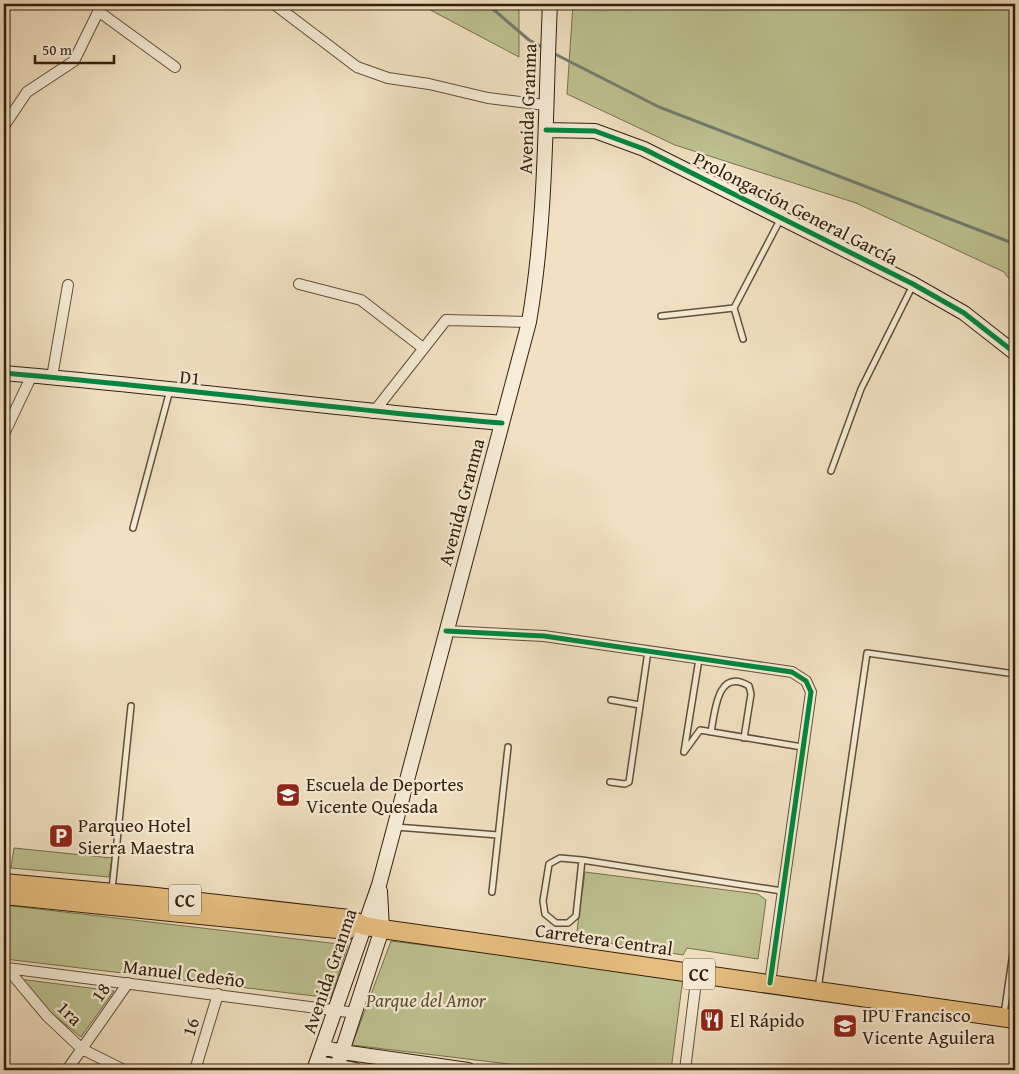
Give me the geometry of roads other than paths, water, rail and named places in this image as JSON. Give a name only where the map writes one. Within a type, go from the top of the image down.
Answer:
[{"type":"highway","name":"Carretera Central","points":[[4,883],[348,919],[365,926],[382,929],[697,974],[770,982],[1009,1018]]},
{"type":"highway","name":"Carretera Central","points":[[4,895],[344,931],[365,926]]},
{"type":"main road","name":"Avenida Granma","points":[[316,1067],[379,885],[529,322],[539,267],[550,4]]},
{"type":"main road","name":"Prolongación General García","points":[[546,130],[595,131],[644,149],[913,284],[964,313],[1015,354]]},
{"type":"main road","name":"D1","points":[[4,373],[373,412],[502,423]]},
{"type":"main road","name":"Avenida Granma","points":[[336,1069],[356,1013],[382,929],[379,885]]},
{"type":"main road","points":[[322,1047],[342,1052],[468,1070]]},
{"type":"main road","points":[[316,1067],[355,1070]]},
{"type":"street","points":[[274,4],[357,67],[388,78],[429,84],[488,98],[545,105]]},
{"type":"street","points":[[4,126],[27,92],[74,61],[100,8],[157,52],[159,58],[175,68]]},
{"type":"street","points":[[299,284],[361,300],[423,348]]},
{"type":"street","points":[[52,377],[68,285]]},
{"type":"street","points":[[373,412],[446,320],[529,322]]},
{"type":"street","points":[[4,434],[32,375]]},
{"type":"street","points":[[446,631],[544,636],[792,672],[806,681],[811,692],[770,982]]},
{"type":"street","name":"Manuel Cedeño","points":[[5,966],[356,1013]]},
{"type":"street","name":"1ra","points":[[5,966],[47,1016],[82,1049],[124,1070]]},
{"type":"street","points":[[685,1070],[697,974]]},
{"type":"street","name":"18","points":[[67,1070],[128,983]]},
{"type":"street","name":"16","points":[[195,1070],[218,994]]},
{"type":"lane","points":[[743,340],[734,308],[781,217]]},
{"type":"lane","points":[[831,471],[861,389],[913,284]]},
{"type":"lane","points":[[661,316],[734,308]]},
{"type":"lane","points":[[133,528],[170,390]]},
{"type":"lane","points":[[610,782],[625,784],[630,782],[648,651]]},
{"type":"lane","points":[[818,990],[867,653],[1015,674]]},
{"type":"lane","points":[[699,659],[684,752],[700,730],[802,747]]},
{"type":"lane","points":[[711,732],[720,692],[725,686],[734,681],[742,682],[749,686],[751,694],[744,738]]},
{"type":"lane","points":[[611,700],[640,705]]},
{"type":"lane","points":[[112,893],[131,706]]},
{"type":"lane","points":[[492,892],[508,747]]},
{"type":"lane","points":[[395,827],[498,835]]},
{"type":"lane","points":[[582,860],[576,916],[568,923],[556,923],[545,914],[542,901],[549,864],[560,858],[582,860],[782,891]]},
{"type":"lane","points":[[1009,1018],[1015,939]]},
{"type":"waterway","points":[[487,4],[529,40],[544,48]]},
{"type":"waterway","points":[[551,52],[659,107],[1015,244]]},
{"type":"place","name":"Escuela de Deportes Vicente Quesada","points":[[288,795]]},
{"type":"place","name":"Parqueo Hotel Sierra Maestra","points":[[61,836]]},
{"type":"place","name":"El Rápido","points":[[712,1020]]},
{"type":"place","name":"IPU Francisco Vicente Aguilera","points":[[845,1026]]},
{"type":"park label","name":"Parque del Amor","points":[[426,1000]]}]
